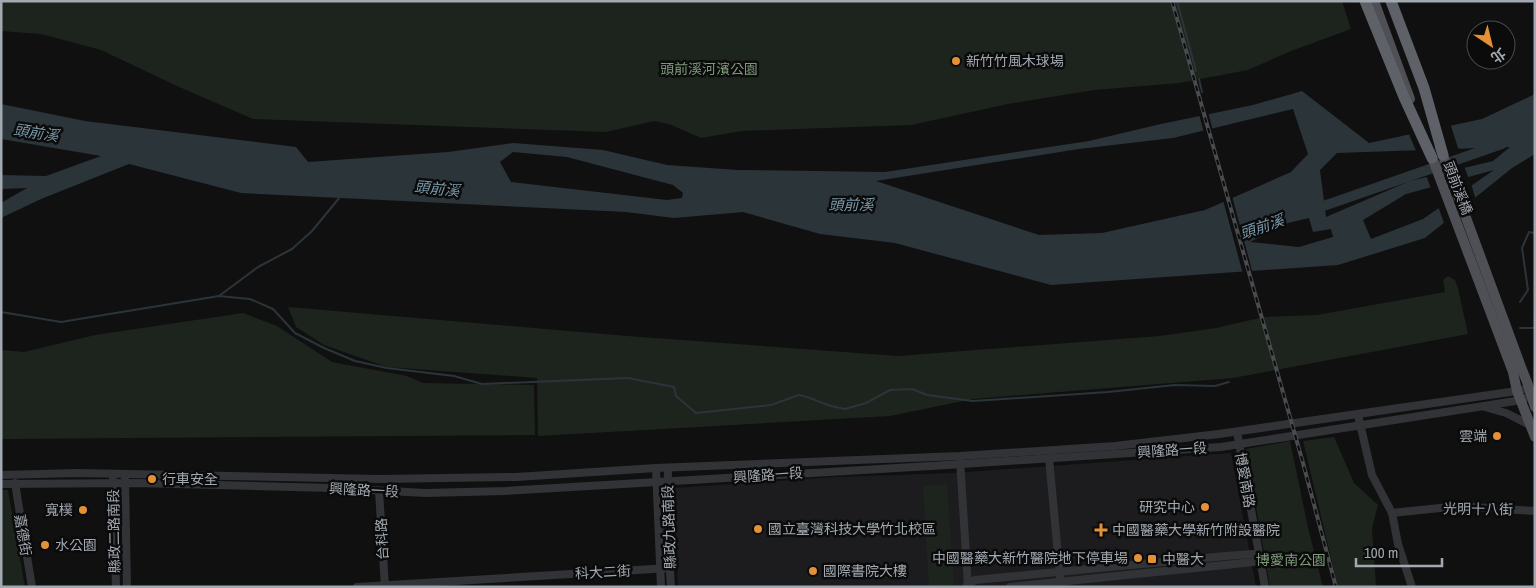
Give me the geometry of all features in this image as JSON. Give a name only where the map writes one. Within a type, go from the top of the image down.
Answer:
[{"type":"highway","points":[[1365,1],[1404,97],[1438,156]]},
{"type":"highway","points":[[1391,1],[1424,88],[1438,156]]},
{"type":"main road","name":"頭前溪橋","points":[[1374,1],[1438,156]]},
{"type":"main road","name":"頭前溪橋","points":[[1386,1],[1513,372],[1523,390]]},
{"type":"main road","points":[[1523,390],[1535,407]]},
{"type":"main road","points":[[1523,390],[1530,425],[1535,438]]},
{"type":"street","name":"興隆路一段","points":[[1,484],[113,478],[125,475],[408,478],[516,477],[656,468],[1048,458],[1239,445],[1484,406],[1523,390]]},
{"type":"street","name":"興隆路一段","points":[[1,475],[113,478],[124,483],[426,492],[505,491],[668,482],[960,460],[1115,446],[1237,432],[1523,390]]},
{"type":"street","points":[[1484,406],[1506,413],[1530,425]]},
{"type":"street","points":[[1358,415],[1372,475],[1392,513],[1398,544],[1412,587]]},
{"type":"street","name":"博愛南路","points":[[1237,432],[1265,587]]},
{"type":"street","points":[[1048,458],[1060,582]]},
{"type":"street","points":[[960,460],[969,586]]},
{"type":"street","name":"縣政九路南段","points":[[656,468],[661,587]]},
{"type":"street","name":"縣政九路南段","points":[[668,468],[667,526],[671,587]]},
{"type":"street","name":"縣政二路南段","points":[[125,475],[127,587]]},
{"type":"street","name":"縣政二路南段","points":[[113,478],[116,587]]},
{"type":"street","name":"嘉德街","points":[[15,484],[32,587]]},
{"type":"street","name":"台科路","points":[[379,491],[384,586]]},
{"type":"street","name":"光明十八街","points":[[1392,513],[1459,506],[1535,511]]},
{"type":"street","points":[[969,586],[975,580],[1226,556],[1252,554],[1259,557],[1254,562],[1010,587]]},
{"type":"street","name":"科大二街","points":[[357,587],[670,568]]},
{"type":"shaded area","points":[[1231,453],[1256,587],[678,587],[674,488],[836,477],[953,473]]},
{"type":"green space","name":"頭前溪河濱公園","points":[[1,1],[1342,1],[1351,29],[1291,51],[1248,70],[1179,83],[1094,90],[1008,104],[911,125],[741,131],[701,138],[669,124],[654,121],[606,132],[253,119],[101,50],[41,34],[1,31]]},
{"type":"green space","points":[[1448,276],[1455,280],[1458,288],[1468,334],[1233,378],[973,399],[890,416],[538,436],[537,378],[387,367],[324,345],[296,327],[288,307],[627,336],[898,356],[1160,336],[1216,328],[1264,317],[1317,315],[1445,292],[1443,280]]},
{"type":"green space","points":[[243,313],[277,326],[332,362],[407,376],[423,383],[534,385],[535,435],[1,439],[1,350],[24,352],[95,335]]},
{"type":"green space","points":[[1334,437],[1354,483],[1378,505],[1372,528],[1376,587],[1338,587],[1303,441]]},
{"type":"green space","name":"博愛南公園","points":[[1290,441],[1309,532],[1323,587],[1270,587],[1246,449]]},
{"type":"green space","points":[[947,484],[954,587],[929,587],[923,486]]},
{"type":"green space","points":[[1,490],[8,490],[25,587],[1,587]]},
{"type":"water","name":"頭前溪","points":[[1302,91],[1369,143],[1482,119],[1535,94],[1535,154],[1512,168],[1425,238],[1338,265],[1051,285],[895,243],[820,234],[743,212],[674,218],[626,212],[241,193],[129,164],[41,199],[1,218],[1,203],[27,188],[1,189],[1,175],[46,176],[101,156],[1,139],[1,104],[85,121],[296,147],[308,162],[448,152],[513,143],[603,150],[667,165],[737,170],[885,172],[1089,141],[1253,105]],"holes":[[[1293,109],[1308,154],[1291,172],[1205,210],[1102,233],[1039,235],[876,181],[1079,149],[1173,138]],[[1510,147],[1493,161],[1410,181],[1326,217],[1320,170],[1337,153]],[[513,152],[567,157],[673,185],[683,193],[682,198],[667,200],[511,182],[500,162]],[[1494,170],[1423,219],[1371,239],[1363,220],[1406,194]],[[1309,218],[1313,232],[1331,229],[1333,237],[1299,247],[1250,242],[1288,223]]]},
{"type":"pier","points":[[1208,112],[1213,131],[1204,133],[1199,114]]},
{"type":"pier","points":[[1450,123],[1459,151],[1417,153],[1408,132]]},
{"type":"pier","points":[[1464,166],[1469,179],[1431,189],[1426,175]]},
{"type":"pier","points":[[1471,184],[1476,200],[1445,226],[1438,206]]},
{"type":"pier","points":[[1232,196],[1253,274],[1243,274],[1223,200]]},
{"type":"waterway","points":[[1177,1],[1196,71]]},
{"type":"waterway","points":[[1199,79],[1202,92]]},
{"type":"waterway","name":"頭前溪","points":[[1312,210],[1502,144]]},
{"type":"waterway","points":[[219,296],[258,267],[292,249],[312,231],[340,197]]},
{"type":"waterway","points":[[1520,302],[1528,290],[1522,248],[1529,232],[1535,233]]},
{"type":"waterway","points":[[1,312],[61,322],[219,296],[250,299],[273,309],[295,333],[355,361],[387,368],[454,376],[482,384],[628,378],[674,387],[676,396],[696,413],[771,405],[799,395],[845,409],[866,403],[890,390],[912,389],[927,395],[973,401],[1108,392],[1175,385],[1215,386],[1229,382]]},
{"type":"waterway","points":[[1520,328],[1535,328]]},
{"type":"railway","points":[[1172,1],[1303,463],[1336,587]]},
{"type":"place","name":"新竹竹風木球場","points":[[956,61]]},
{"type":"place","name":"雲端","points":[[1497,436]]},
{"type":"place","name":"行車安全","points":[[152,479]]},
{"type":"place","name":"研究中心","points":[[1205,507]]},
{"type":"place","name":"寬樸","points":[[83,510]]},
{"type":"place","name":"國立臺灣科技大學竹北校區","points":[[758,529]]},
{"type":"place","name":"中國醫藥大學新竹附設醫院","points":[[1101,530]]},
{"type":"place","name":"水公園","points":[[45,545]]},
{"type":"place","name":"中國醫藥大新竹醫院地下停車場","points":[[1138,558]]},
{"type":"place","name":"中醫大","points":[[1152,559]]},
{"type":"place","name":"國際書院大樓","points":[[813,571]]}]
